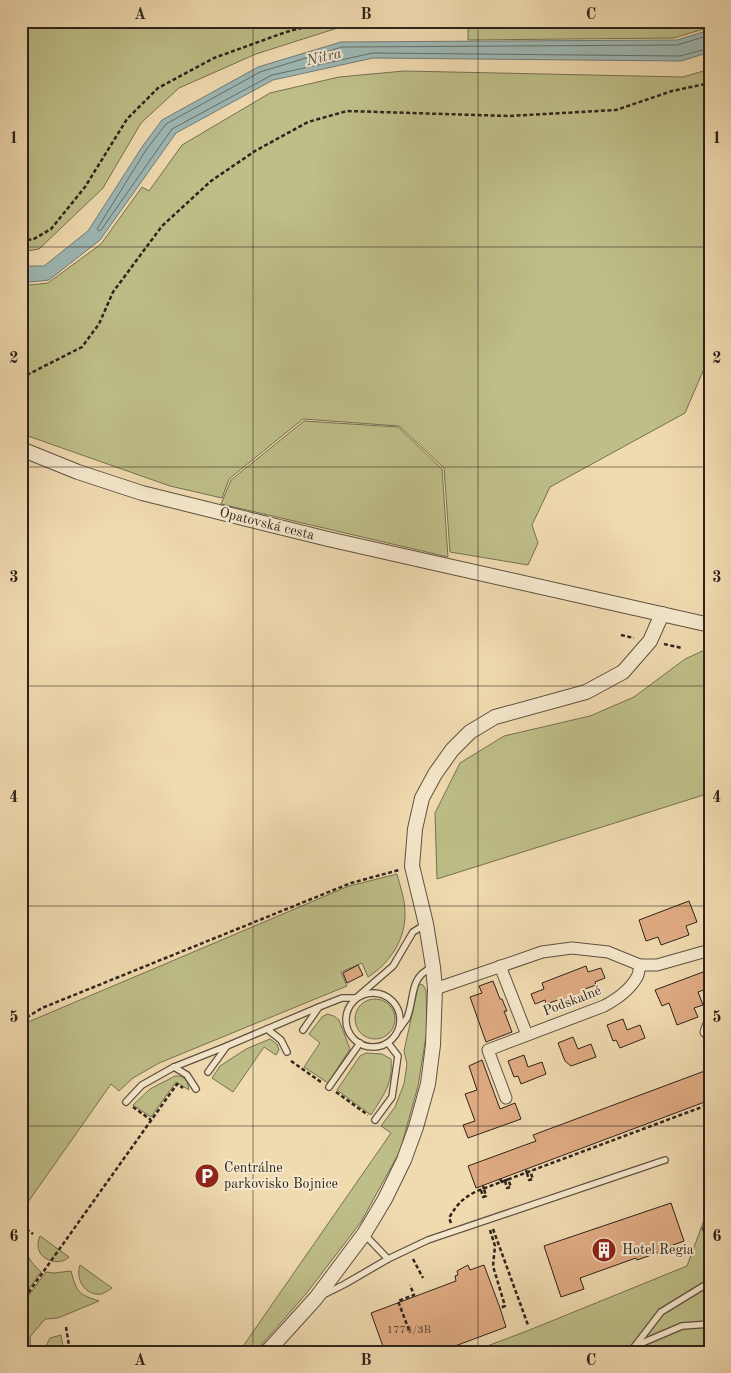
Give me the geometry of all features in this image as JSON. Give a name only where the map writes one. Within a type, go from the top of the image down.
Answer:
[{"type":"street","name":"Opatovská cesta","points":[[21,450],[78,472],[142,493],[328,539],[710,625]]},
{"type":"street","points":[[267,1352],[316,1298],[364,1234],[385,1199],[404,1160],[416,1127],[428,1084],[433,1045],[436,989],[426,924],[413,868],[415,829],[422,798],[435,774],[452,750],[470,732],[495,717],[586,692],[623,672],[650,641],[662,614]]},
{"type":"street","points":[[436,989],[542,952],[572,948],[608,952],[640,965],[657,965],[710,950]]},
{"type":"street","name":"Podskalné","points":[[506,1098],[488,1050],[604,1006],[617,999],[638,976],[640,965]]},
{"type":"street","points":[[500,966],[526,1035]]},
{"type":"lane","points":[[426,924],[413,932],[393,966],[349,1006],[346,1016],[347,1027],[352,1036],[360,1043],[369,1047],[388,1043],[407,1018],[415,984],[422,972],[433,967]]},
{"type":"lane","points":[[126,1102],[142,1085],[174,1067],[342,998],[356,998],[369,993],[383,994],[394,1002],[400,1015],[398,1029]]},
{"type":"lane","points":[[303,1030],[319,1007]]},
{"type":"lane","points":[[267,1029],[281,1040],[286,1054]]},
{"type":"lane","points":[[329,1087],[360,1043]]},
{"type":"lane","points":[[375,1120],[392,1097],[398,1056],[388,1043]]},
{"type":"lane","points":[[208,1072],[227,1046]]},
{"type":"lane","points":[[174,1067],[187,1075],[196,1089]]},
{"type":"lane","points":[[316,1298],[388,1259],[428,1240],[664,1160]]},
{"type":"lane","points":[[364,1234],[388,1259]]},
{"type":"lane","points":[[630,1352],[661,1312],[710,1282]]},
{"type":"lane","points":[[635,1346],[682,1326],[710,1324]]},
{"type":"path","points":[[21,238],[32,240],[51,229],[85,187],[127,119],[158,88],[214,58],[286,32],[328,21]]},
{"type":"path","points":[[21,378],[82,347],[99,324],[113,292],[162,226],[211,181],[255,151],[308,122],[347,111],[509,116],[616,110],[672,91],[710,82]]},
{"type":"path","points":[[21,1021],[42,1008],[351,882],[413,868]]},
{"type":"path","points":[[286,1054],[313,1076]]},
{"type":"path","points":[[21,1303],[177,1084],[185,1089]]},
{"type":"path","points":[[347,1100],[375,1120]]},
{"type":"path","points":[[453,1232],[449,1218],[456,1207],[464,1198],[482,1188],[690,1109],[710,1104]]},
{"type":"path","points":[[704,1162],[710,1168]]},
{"type":"path","points":[[21,1225],[33,1234]]},
{"type":"path","points":[[500,1308],[505,1306],[493,1266],[495,1246],[491,1230],[528,1325]]},
{"type":"path","points":[[413,1260],[424,1278]]},
{"type":"path","points":[[409,1330],[398,1301],[414,1294],[410,1285]]},
{"type":"path","points":[[66,1327],[70,1352]]},
{"type":"green space","points":[[21,21],[463,21],[443,26],[350,24],[256,54],[179,88],[141,123],[103,188],[39,249],[21,252]]},
{"type":"green space","points":[[468,21],[710,21],[710,27],[674,38],[468,40]]},
{"type":"green space","points":[[710,69],[710,355],[685,413],[550,487],[532,525],[538,543],[528,565],[450,552],[444,468],[399,426],[303,419],[229,479],[222,498],[170,486],[28,436],[21,420],[21,286],[48,283],[101,244],[142,187],[149,191],[182,145],[270,93],[339,77],[404,71],[683,77]]},
{"type":"green space","points":[[304,421],[398,427],[442,469],[448,557],[221,504],[231,480]]},
{"type":"green space","points":[[707,649],[710,650],[710,793],[437,879],[435,813],[460,763],[504,736],[590,716],[634,697],[685,659]]},
{"type":"green space","points":[[397,874],[405,907],[405,922],[400,941],[383,965],[368,977],[362,963],[341,972],[347,986],[159,1063],[133,1078],[119,1091],[111,1084],[21,1212],[21,1025],[349,886]]},
{"type":"green space","points":[[420,984],[426,990],[427,1030],[418,1086],[400,1151],[361,1222],[306,1294],[255,1352],[239,1352],[391,1133],[381,1126],[395,1107],[404,1084],[407,1064],[404,1051]]},
{"type":"green space","points":[[379,999],[386,1002],[392,1008],[395,1019],[394,1027],[386,1036],[379,1039],[371,1039],[364,1036],[356,1027],[355,1015],[358,1008],[367,1000]]},
{"type":"green space","points":[[327,1014],[339,1020],[350,1049],[328,1083],[304,1067],[320,1043],[309,1034],[322,1017]]},
{"type":"green space","points":[[270,1039],[277,1044],[279,1050],[276,1055],[264,1047],[233,1092],[212,1078],[220,1066],[246,1049]]},
{"type":"green space","points":[[366,1053],[382,1054],[391,1059],[389,1082],[384,1095],[371,1115],[337,1090],[360,1056]]},
{"type":"green space","points":[[175,1076],[181,1076],[185,1079],[189,1090],[176,1082],[151,1117],[133,1105],[150,1089]]},
{"type":"green space","points":[[710,1204],[710,1352],[471,1352],[687,1266]]},
{"type":"green space","points":[[21,1226],[27,1230],[25,1243],[29,1258],[41,1272],[21,1300]]},
{"type":"green space","points":[[40,1236],[69,1257],[55,1262],[45,1258],[39,1250]]},
{"type":"green space","points":[[80,1265],[112,1288],[101,1294],[90,1292],[80,1281]]},
{"type":"green space","points":[[71,1271],[79,1292],[99,1301],[58,1318],[45,1319],[30,1337],[31,1352],[21,1352],[21,1306],[46,1272]]},
{"type":"green space","points":[[61,1335],[64,1352],[43,1352],[50,1338]]},
{"type":"water","name":"Nitra","points":[[710,30],[710,52],[681,61],[373,58],[273,80],[176,133],[100,240],[49,280],[21,283],[21,266],[44,266],[88,231],[142,147],[162,120],[258,67],[341,42],[677,40]]},
{"type":"building","points":[[689,901],[697,922],[686,926],[689,935],[661,945],[658,937],[646,941],[639,920]]},
{"type":"building","points":[[358,965],[363,975],[347,983],[343,973]]},
{"type":"building","points":[[586,966],[588,972],[601,968],[605,978],[595,982],[596,985],[585,989],[587,995],[560,1006],[558,1000],[546,1004],[545,1000],[535,1004],[531,994],[544,989],[542,983]]},
{"type":"building","points":[[703,972],[709,988],[698,992],[703,1005],[694,1008],[698,1017],[677,1025],[669,1003],[662,1006],[655,990]]},
{"type":"building","points":[[493,981],[507,1011],[504,1011],[512,1032],[486,1042],[470,997],[482,993],[479,986]]},
{"type":"building","points":[[623,1019],[627,1030],[640,1025],[645,1038],[620,1048],[616,1040],[613,1041],[607,1025]]},
{"type":"building","points":[[573,1037],[578,1049],[591,1044],[596,1057],[571,1066],[565,1061],[558,1043]]},
{"type":"building","points":[[524,1055],[528,1067],[542,1062],[546,1074],[521,1084],[518,1076],[514,1077],[508,1061]]},
{"type":"building","points":[[482,1060],[500,1109],[515,1103],[521,1119],[468,1138],[463,1125],[475,1121],[465,1094],[477,1090],[469,1066]]},
{"type":"building","points":[[710,1069],[710,1100],[476,1188],[468,1166],[536,1141],[533,1135]]},
{"type":"building","name":"Hotel Regia","points":[[671,1203],[684,1241],[662,1249],[663,1251],[637,1260],[636,1258],[580,1278],[584,1289],[561,1297],[544,1246]]},
{"type":"building","points":[[468,1265],[470,1270],[484,1265],[506,1327],[439,1352],[385,1352],[371,1313],[456,1281],[457,1271]]},
{"type":"place","name":"Centrálne parkovisko Bojnice","points":[[207,1176]]},
{"type":"place","name":"Hotel Regia","points":[[604,1250]]}]
